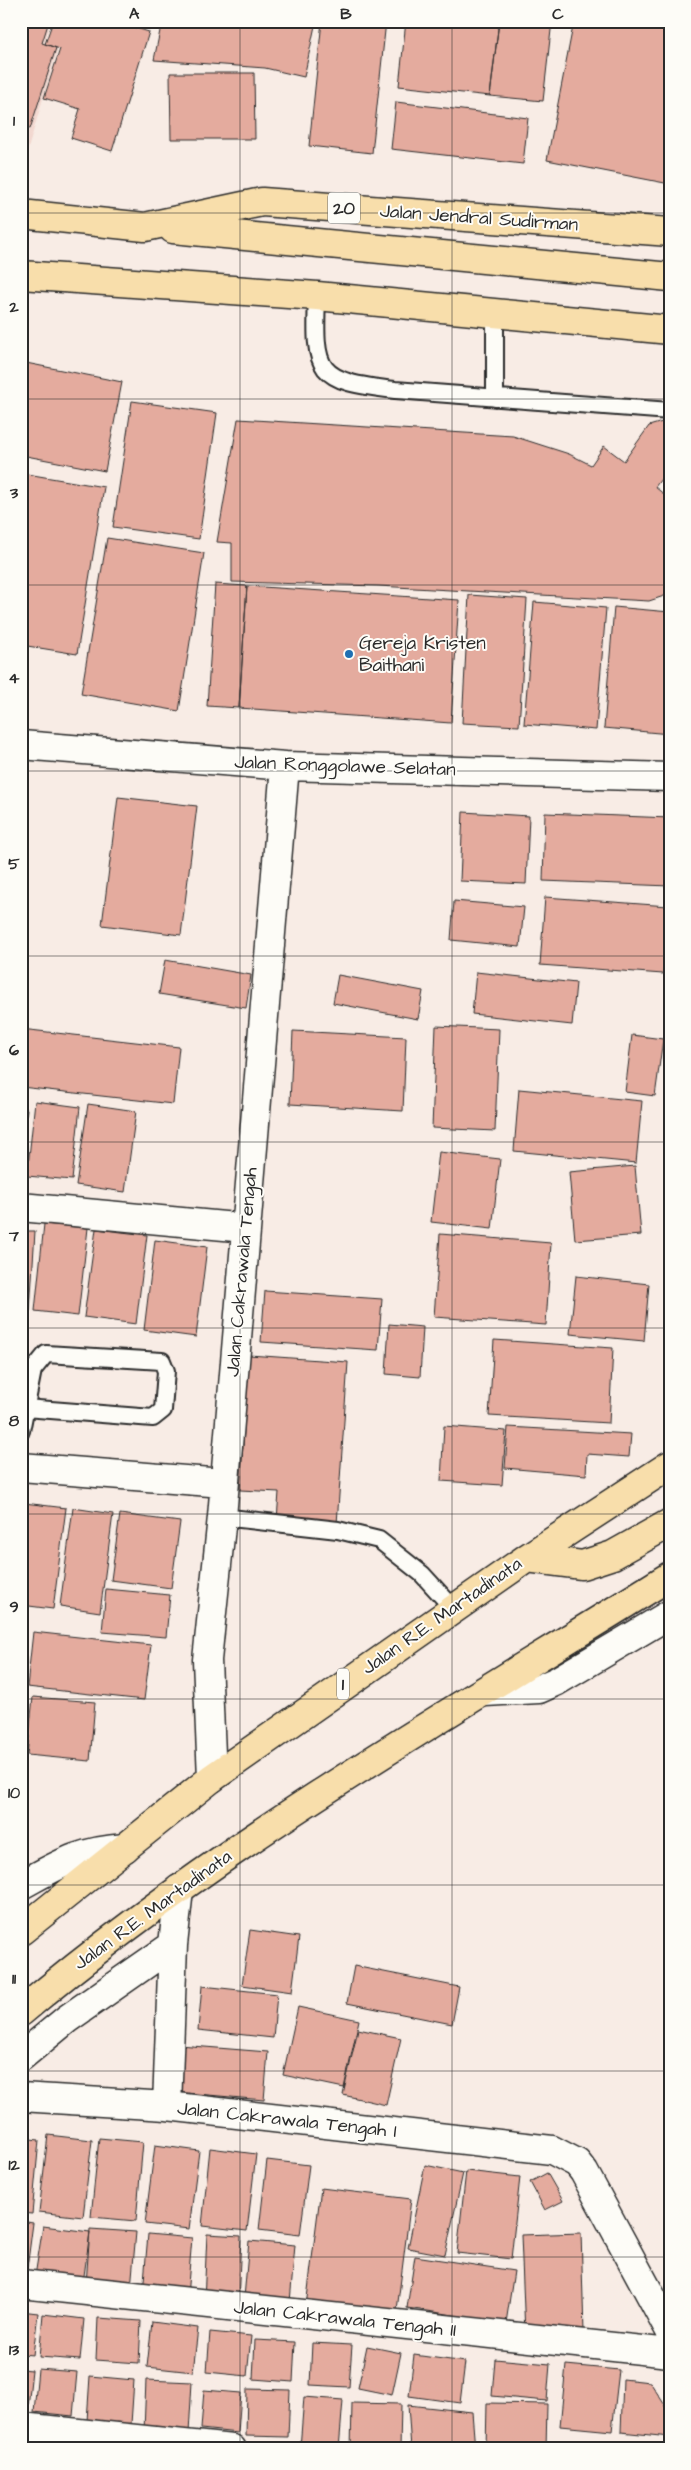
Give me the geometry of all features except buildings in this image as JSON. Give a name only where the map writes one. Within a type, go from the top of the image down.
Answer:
[{"type":"highway","name":"Jalan Jendral Sudirman","points":[[21,214],[145,227],[262,202],[670,232]]},
{"type":"highway","name":"20","points":[[145,227],[670,276]]},
{"type":"highway","points":[[21,275],[317,296],[495,315],[670,330]]},
{"type":"highway","name":"Jalan R.E. Martadinata","points":[[26,1928],[212,1778],[453,1608],[670,1465]]},
{"type":"highway","points":[[527,1558],[582,1565],[613,1555],[670,1523]]},
{"type":"highway","name":"Jalan R.E. Martadinata","points":[[21,2012],[68,1972],[152,1907],[204,1871],[382,1755],[670,1576]]},
{"type":"street","name":"Jalan Ronggolawe Selatan","points":[[21,745],[285,766],[670,777]]},
{"type":"street","name":"Jalan Cakrawala Tengah","points":[[212,1778],[207,1660],[222,1517],[223,1483],[285,766]]},
{"type":"street","points":[[21,1207],[246,1228]]},
{"type":"street","points":[[21,1467],[223,1483]]},
{"type":"street","points":[[485,1692],[539,1689],[557,1681],[670,1614]]},
{"type":"street","points":[[21,1885],[79,1855],[100,1850],[125,1848]]},
{"type":"street","points":[[167,2106],[172,1945],[179,1889]]},
{"type":"street","points":[[21,2057],[67,2019],[172,1945]]},
{"type":"street","name":"Jalan Cakrawala Tengah I","points":[[21,2097],[167,2106],[552,2150],[577,2163],[584,2172],[670,2331]]},
{"type":"street","name":"Jalan Cakrawala Tengah II","points":[[21,2284],[670,2353]]},
{"type":"street","points":[[21,2427],[232,2449]]},
{"type":"lane","points":[[317,296],[315,335],[321,365],[330,376],[364,387],[670,411]]},
{"type":"lane","points":[[495,315],[495,398]]},
{"type":"lane","points":[[21,1431],[25,1408],[32,1370],[46,1354],[162,1362],[166,1370],[163,1410],[153,1418],[25,1408]]},
{"type":"lane","points":[[222,1517],[338,1530],[379,1540],[422,1574],[453,1608]]},
{"type":"shaded area","points":[[21,21],[51,21],[44,43],[58,48],[22,169]]},
{"type":"shaded area","points":[[115,21],[148,21],[145,30]]},
{"type":"place","name":"Gereja Kristen Baithani","points":[[349,654]]}]
